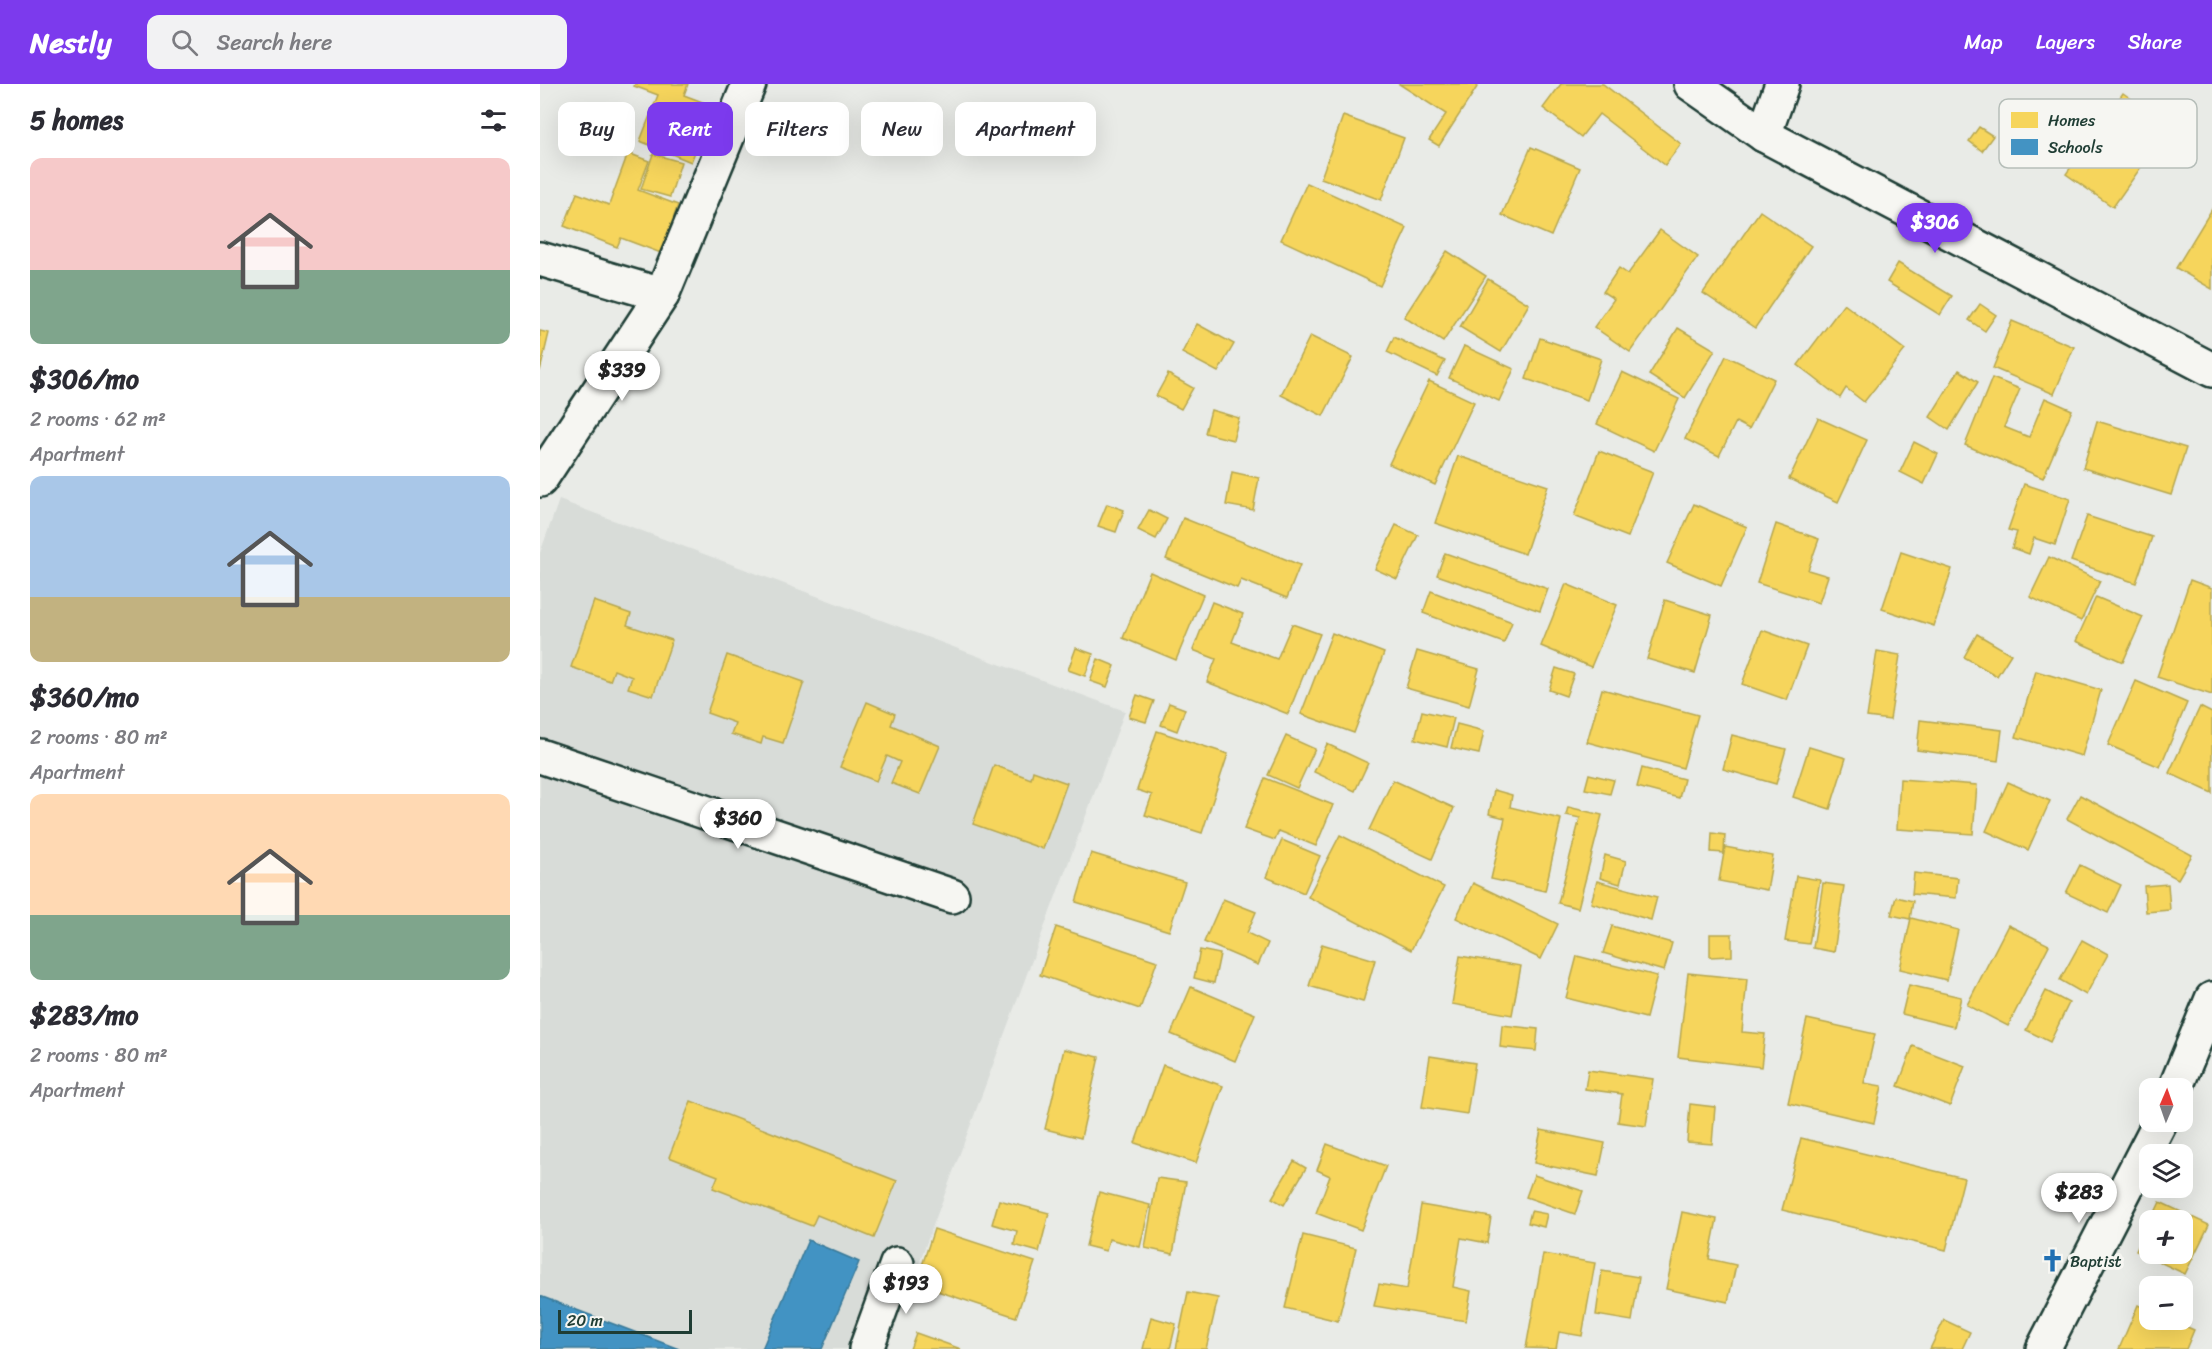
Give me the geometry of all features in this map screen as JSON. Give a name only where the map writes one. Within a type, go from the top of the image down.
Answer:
[{"type":"street","points":[[540,480],[662,295],[749,84]]},
{"type":"street","points":[[1692,84],[1764,135],[2212,370]]},
{"type":"street","points":[[1764,135],[1782,84]]},
{"type":"street","points":[[540,259],[662,295]]},
{"type":"street","points":[[540,756],[952,896]]},
{"type":"street","points":[[2180,1078],[2212,999]]},
{"type":"street","points":[[2043,1349],[2155,1132]]},
{"type":"street","points":[[866,1349],[897,1264]]},
{"type":"shaded area","points":[[559,500],[1125,711],[887,1349],[540,1349],[540,553]]},
{"type":"building: Homes","points":[[635,84],[688,84],[684,95],[702,102],[655,102],[658,95],[634,86]]},
{"type":"building: Homes","points":[[1399,84],[1479,84],[1439,146],[1429,140],[1446,114]]},
{"type":"building: Homes","points":[[1561,84],[1603,84],[1681,144],[1665,165],[1599,114],[1581,137],[1543,108]]},
{"type":"building: Homes","points":[[2123,93],[2132,99],[2119,99]]},
{"type":"building: Homes","points":[[1343,116],[1404,138],[1381,200],[1321,178]]},
{"type":"building: Homes","points":[[647,123],[647,144],[640,141]]},
{"type":"building: Homes","points":[[1979,127],[1993,136],[1982,151],[1969,141]]},
{"type":"building: Homes","points":[[1531,147],[1580,168],[1551,236],[1502,215]]},
{"type":"building: Homes","points":[[627,156],[635,156],[649,161],[638,190],[678,205],[661,253],[621,238],[617,247],[564,226],[577,193],[609,205]]},
{"type":"building: Homes","points":[[652,156],[681,162],[670,197],[641,189]]},
{"type":"building: Homes","points":[[676,156],[693,156],[691,162]]},
{"type":"building: Homes","points":[[2070,168],[2140,168],[2113,207],[2066,174]]},
{"type":"building: Homes","points":[[1307,183],[1407,228],[1380,286],[1281,240]]},
{"type":"building: Homes","points":[[2212,209],[2212,289],[2176,268]]},
{"type":"building: Homes","points":[[1760,211],[1811,246],[1755,328],[1703,293]]},
{"type":"building: Homes","points":[[1660,230],[1698,257],[1630,352],[1594,327],[1614,299],[1603,292],[1619,268],[1628,274]]},
{"type":"building: Homes","points":[[1447,251],[1486,276],[1443,342],[1404,317]]},
{"type":"building: Homes","points":[[1898,263],[1952,296],[1940,315],[1887,282]]},
{"type":"building: Homes","points":[[1488,279],[1529,304],[1501,352],[1460,327]]},
{"type":"building: Homes","points":[[1844,304],[1905,350],[1864,402],[1846,388],[1840,398],[1798,365]]},
{"type":"building: Homes","points":[[1980,304],[1996,315],[1985,331],[1969,320]]},
{"type":"building: Homes","points":[[2012,321],[2074,347],[2054,394],[1993,368]]},
{"type":"building: Homes","points":[[1197,324],[1234,344],[1218,372],[1182,353]]},
{"type":"building: Homes","points":[[1678,328],[1715,350],[1685,398],[1649,375]]},
{"type":"building: Homes","points":[[540,331],[549,333],[540,371]]},
{"type":"building: Homes","points":[[1310,336],[1353,357],[1323,416],[1281,395]]},
{"type":"building: Homes","points":[[1394,337],[1445,361],[1437,376],[1387,352]]},
{"type":"building: Homes","points":[[1540,338],[1601,359],[1587,400],[1526,379]]},
{"type":"building: Homes","points":[[1464,346],[1514,369],[1499,401],[1449,378]]},
{"type":"building: Homes","points":[[1726,356],[1774,379],[1749,429],[1736,422],[1719,456],[1685,439]]},
{"type":"building: Homes","points":[[1959,370],[1978,382],[1949,430],[1930,417]]},
{"type":"building: Homes","points":[[1622,372],[1679,399],[1654,451],[1597,424]]},
{"type":"building: Homes","points":[[1168,374],[1193,388],[1181,409],[1156,396]]},
{"type":"building: Homes","points":[[1992,378],[2020,389],[2004,427],[2029,437],[2045,398],[2072,410],[2043,478],[1965,445]]},
{"type":"building: Homes","points":[[1429,381],[1474,402],[1435,485],[1389,464]]},
{"type":"building: Homes","points":[[1211,410],[1239,418],[1233,440],[1205,433]]},
{"type":"building: Homes","points":[[1818,418],[1867,440],[1838,502],[1789,479]]},
{"type":"building: Homes","points":[[2097,421],[2186,448],[2171,495],[2083,468]]},
{"type":"building: Homes","points":[[1914,442],[1938,454],[1924,484],[1900,472]]},
{"type":"building: Homes","points":[[1599,451],[1653,472],[1628,537],[1574,516]]},
{"type":"building: Homes","points":[[1458,456],[1548,486],[1525,554],[1435,523]]},
{"type":"building: Homes","points":[[1232,472],[1259,478],[1253,510],[1226,505]]},
{"type":"building: Homes","points":[[2024,484],[2070,499],[2055,545],[2034,538],[2029,554],[2012,548],[2017,532],[2008,530]]},
{"type":"building: Homes","points":[[1107,504],[1124,510],[1116,532],[1098,526]]},
{"type":"building: Homes","points":[[1694,504],[1747,527],[1721,586],[1667,563]]},
{"type":"building: Homes","points":[[1149,510],[1167,519],[1156,539],[1138,530]]},
{"type":"building: Homes","points":[[2087,516],[2152,537],[2136,583],[2071,561]]},
{"type":"building: Homes","points":[[1183,518],[1300,565],[1287,598],[1241,580],[1237,588],[1166,559]]},
{"type":"building: Homes","points":[[1776,524],[1819,539],[1808,570],[1828,576],[1819,603],[1757,583]]},
{"type":"building: Homes","points":[[1396,525],[1418,535],[1397,579],[1375,569]]},
{"type":"building: Homes","points":[[1901,552],[1952,569],[1934,626],[1882,609]]},
{"type":"building: Homes","points":[[1445,553],[1548,589],[1540,611],[1437,575]]},
{"type":"building: Homes","points":[[2049,557],[2100,581],[2081,621],[2030,597]]},
{"type":"building: Homes","points":[[1150,572],[1203,595],[1176,660],[1123,638]]},
{"type":"building: Homes","points":[[2190,580],[2212,588],[2212,695],[2157,677]]},
{"type":"building: Homes","points":[[1566,584],[1617,605],[1591,667],[1541,646]]},
{"type":"building: Homes","points":[[1431,591],[1512,622],[1504,643],[1423,613]]},
{"type":"building: Homes","points":[[2096,597],[2143,617],[2123,662],[2076,641]]},
{"type":"building: Homes","points":[[1665,600],[1712,615],[1695,673],[1647,659]]},
{"type":"building: Homes","points":[[594,601],[631,614],[627,625],[672,640],[653,696],[628,688],[632,677],[614,670],[610,681],[571,667]]},
{"type":"building: Homes","points":[[1212,602],[1243,614],[1232,642],[1277,659],[1292,624],[1320,634],[1288,714],[1207,682],[1216,659],[1193,650]]},
{"type":"building: Homes","points":[[1762,630],[1807,646],[1787,700],[1742,684]]},
{"type":"building: Homes","points":[[1332,633],[1384,653],[1354,733],[1301,714]]},
{"type":"building: Homes","points":[[1977,634],[2011,654],[1997,676],[1964,657]]},
{"type":"building: Homes","points":[[1076,648],[1093,654],[1085,676],[1068,670]]},
{"type":"building: Homes","points":[[1417,651],[1479,669],[1469,706],[1406,688]]},
{"type":"building: Homes","points":[[1877,651],[1900,655],[1890,720],[1867,717]]},
{"type":"building: Homes","points":[[727,655],[804,682],[783,743],[763,737],[761,744],[731,734],[735,723],[707,713]]},
{"type":"building: Homes","points":[[1098,659],[1115,666],[1107,687],[1090,681]]},
{"type":"building: Homes","points":[[1556,668],[1574,674],[1566,696],[1549,690]]},
{"type":"building: Homes","points":[[2036,671],[2101,690],[2082,756],[2016,737]]},
{"type":"building: Homes","points":[[2136,681],[2187,703],[2160,767],[2108,745]]},
{"type":"building: Homes","points":[[1602,689],[1698,715],[1683,768],[1587,742]]},
{"type":"building: Homes","points":[[1137,695],[1154,701],[1146,722],[1129,717]]},
{"type":"building: Homes","points":[[867,702],[895,714],[891,725],[940,746],[920,794],[891,783],[900,762],[887,756],[876,781],[840,767]]},
{"type":"building: Homes","points":[[1169,703],[1185,709],[1177,731],[1161,725]]},
{"type":"building: Homes","points":[[2200,707],[2212,713],[2212,793],[2169,773]]},
{"type":"building: Homes","points":[[1422,711],[1454,718],[1447,747],[1415,739]]},
{"type":"building: Homes","points":[[1920,720],[2002,730],[1998,761],[1917,750]]},
{"type":"building: Homes","points":[[1457,724],[1484,731],[1479,754],[1451,748]]},
{"type":"building: Homes","points":[[1157,731],[1228,754],[1202,833],[1145,815],[1152,795],[1137,790]]},
{"type":"building: Homes","points":[[1732,735],[1786,749],[1776,784],[1723,769]]},
{"type":"building: Homes","points":[[1286,736],[1315,749],[1297,788],[1268,775]]},
{"type":"building: Homes","points":[[1327,744],[1368,763],[1355,791],[1314,772]]},
{"type":"building: Homes","points":[[1809,747],[1846,758],[1830,809],[1793,797]]},
{"type":"building: Homes","points":[[994,765],[1031,779],[1033,771],[1067,783],[1043,849],[973,824]]},
{"type":"building: Homes","points":[[1642,768],[1684,779],[1679,798],[1637,787]]},
{"type":"building: Homes","points":[[1589,774],[1614,780],[1610,794],[1585,789]]},
{"type":"building: Homes","points":[[1265,778],[1333,805],[1316,846],[1279,831],[1275,840],[1244,829]]},
{"type":"building: Homes","points":[[1900,779],[1977,785],[1973,834],[1897,829]]},
{"type":"building: Homes","points":[[1393,780],[1454,808],[1432,859],[1369,830]]},
{"type":"building: Homes","points":[[2008,782],[2050,801],[2028,850],[1986,831]]},
{"type":"building: Homes","points":[[1494,790],[1512,795],[1510,807],[1561,819],[1545,891],[1491,879],[1505,818],[1489,814]]},
{"type":"building: Homes","points":[[2080,795],[2192,855],[2178,879],[2067,819]]},
{"type":"building: Homes","points":[[1568,807],[1602,815],[1578,908],[1558,903],[1580,818],[1566,815]]},
{"type":"building: Homes","points":[[1712,833],[1725,835],[1724,853],[1711,852]]},
{"type":"building: Homes","points":[[1340,835],[1444,887],[1411,950],[1308,897]]},
{"type":"building: Homes","points":[[1282,840],[1320,856],[1304,893],[1266,877]]},
{"type":"building: Homes","points":[[1725,847],[1773,856],[1767,890],[1719,881]]},
{"type":"building: Homes","points":[[1091,853],[1185,882],[1169,931],[1076,902]]},
{"type":"building: Homes","points":[[1605,855],[1626,861],[1620,884],[1600,878]]},
{"type":"building: Homes","points":[[2080,865],[2121,885],[2108,913],[2066,893]]},
{"type":"building: Homes","points":[[1914,873],[1958,878],[1956,898],[1912,894]]},
{"type":"building: Homes","points":[[1796,876],[1820,880],[1809,944],[1785,941]]},
{"type":"building: Homes","points":[[1597,881],[1657,897],[1651,920],[1591,903]]},
{"type":"building: Homes","points":[[1473,883],[1558,924],[1541,959],[1456,918]]},
{"type":"building: Homes","points":[[1823,883],[1844,886],[1834,952],[1813,948]]},
{"type":"building: Homes","points":[[2168,884],[2170,910],[2146,912],[2144,886]]},
{"type":"building: Homes","points":[[1896,897],[1913,901],[1910,919],[1891,915]]},
{"type":"building: Homes","points":[[1223,899],[1256,912],[1247,933],[1268,943],[1258,965],[1204,942]]},
{"type":"building: Homes","points":[[1911,918],[1958,930],[1947,980],[1900,969]]},
{"type":"building: Homes","points":[[2008,925],[2049,945],[2008,1026],[1967,1005]]},
{"type":"building: Homes","points":[[1612,926],[1672,943],[1664,971],[1603,953]]},
{"type":"building: Homes","points":[[1056,927],[1157,961],[1140,1009],[1040,975]]},
{"type":"building: Homes","points":[[1710,934],[1732,934],[1732,956],[1710,957]]},
{"type":"building: Homes","points":[[2082,940],[2108,954],[2086,995],[2060,980]]},
{"type":"building: Homes","points":[[1322,944],[1375,960],[1363,1002],[1309,986]]},
{"type":"building: Homes","points":[[1200,950],[1220,954],[1214,983],[1194,978]]},
{"type":"building: Homes","points":[[1460,956],[1521,966],[1512,1015],[1452,1004]]},
{"type":"building: Homes","points":[[1577,956],[1657,976],[1646,1018],[1566,998]]},
{"type":"building: Homes","points":[[1688,973],[1747,979],[1742,1032],[1765,1034],[1761,1067],[1678,1057]]},
{"type":"building: Homes","points":[[1909,985],[1961,997],[1954,1027],[1902,1014]]},
{"type":"building: Homes","points":[[1191,987],[1255,1014],[1235,1061],[1171,1034]]},
{"type":"building: Homes","points":[[2046,991],[2069,1003],[2050,1042],[2026,1030]]},
{"type":"building: Homes","points":[[1807,1019],[1875,1034],[1864,1083],[1882,1086],[1874,1123],[1788,1103]]},
{"type":"building: Homes","points":[[1502,1025],[1538,1029],[1536,1051],[1500,1047]]},
{"type":"building: Homes","points":[[1913,1046],[1965,1066],[1950,1106],[1898,1086]]},
{"type":"building: Homes","points":[[1064,1049],[1099,1057],[1081,1138],[1045,1129]]},
{"type":"building: Homes","points":[[1430,1056],[1475,1063],[1467,1114],[1422,1107]]},
{"type":"building: Homes","points":[[1163,1065],[1223,1086],[1196,1163],[1135,1143]]},
{"type":"building: Homes","points":[[1588,1070],[1653,1079],[1646,1126],[1618,1122],[1622,1094],[1585,1089]]},
{"type":"building: Homes","points":[[691,1101],[897,1181],[874,1238],[817,1215],[812,1226],[713,1188],[718,1176],[669,1157]]},
{"type":"building: Homes","points":[[1690,1104],[1715,1107],[1712,1144],[1687,1142]]},
{"type":"building: Homes","points":[[1541,1130],[1605,1143],[1598,1176],[1534,1163]]},
{"type":"building: Homes","points":[[1801,1138],[1964,1178],[1946,1250],[1782,1210]]},
{"type":"building: Homes","points":[[1327,1144],[1386,1166],[1361,1230],[1316,1213],[1330,1176],[1317,1170]]},
{"type":"building: Homes","points":[[1294,1161],[1306,1168],[1284,1205],[1272,1198]]},
{"type":"building: Homes","points":[[1534,1175],[1583,1191],[1575,1214],[1526,1197]]},
{"type":"building: Homes","points":[[1157,1178],[1186,1182],[1173,1254],[1145,1248]]},
{"type":"building: Homes","points":[[1099,1192],[1150,1205],[1140,1247],[1109,1239],[1106,1251],[1086,1246]]},
{"type":"building: Homes","points":[[999,1200],[1049,1213],[1039,1252],[1014,1245],[1017,1231],[992,1224]]},
{"type":"building: Homes","points":[[2160,1202],[2177,1210],[2156,1210]]},
{"type":"building: Homes","points":[[1421,1205],[1491,1217],[1487,1243],[1461,1238],[1453,1287],[1471,1291],[1466,1321],[1374,1306],[1379,1284],[1407,1289]]},
{"type":"building: Homes","points":[[1531,1211],[1547,1214],[1544,1227],[1528,1223]]},
{"type":"building: Homes","points":[[1682,1212],[1717,1219],[1709,1259],[1736,1265],[1728,1302],[1666,1289]]},
{"type":"building: Homes","points":[[2193,1217],[2209,1225],[2193,1258]]},
{"type":"building: Homes","points":[[934,1229],[1035,1262],[1016,1317],[916,1284]]},
{"type":"building: Homes","points":[[1303,1235],[1356,1248],[1338,1321],[1285,1308]]},
{"type":"building: Homes","points":[[1543,1254],[1595,1263],[1582,1336],[1559,1332],[1556,1349],[1526,1348]]},
{"type":"building: Homes","points":[[2164,1264],[2190,1264],[2185,1274]]},
{"type":"building: Homes","points":[[1602,1271],[1639,1277],[1632,1321],[1596,1315]]},
{"type":"building: Homes","points":[[1188,1292],[1218,1298],[1206,1349],[1176,1349]]},
{"type":"building: Homes","points":[[2138,1305],[2139,1330],[2194,1330],[2186,1349],[2119,1349]]},
{"type":"building: Homes","points":[[1151,1317],[1176,1324],[1170,1349],[1143,1349]]},
{"type":"building: Homes","points":[[1944,1320],[1970,1332],[1962,1349],[1930,1349]]},
{"type":"building: Homes","points":[[916,1333],[961,1349],[910,1349]]},
{"type":"building: Schools","points":[[808,1240],[859,1262],[822,1349],[762,1349]]},
{"type":"building: Schools","points":[[540,1296],[679,1349],[540,1349]]},
{"type":"place","name":"Baptist","points":[[2052,1261]]}]
